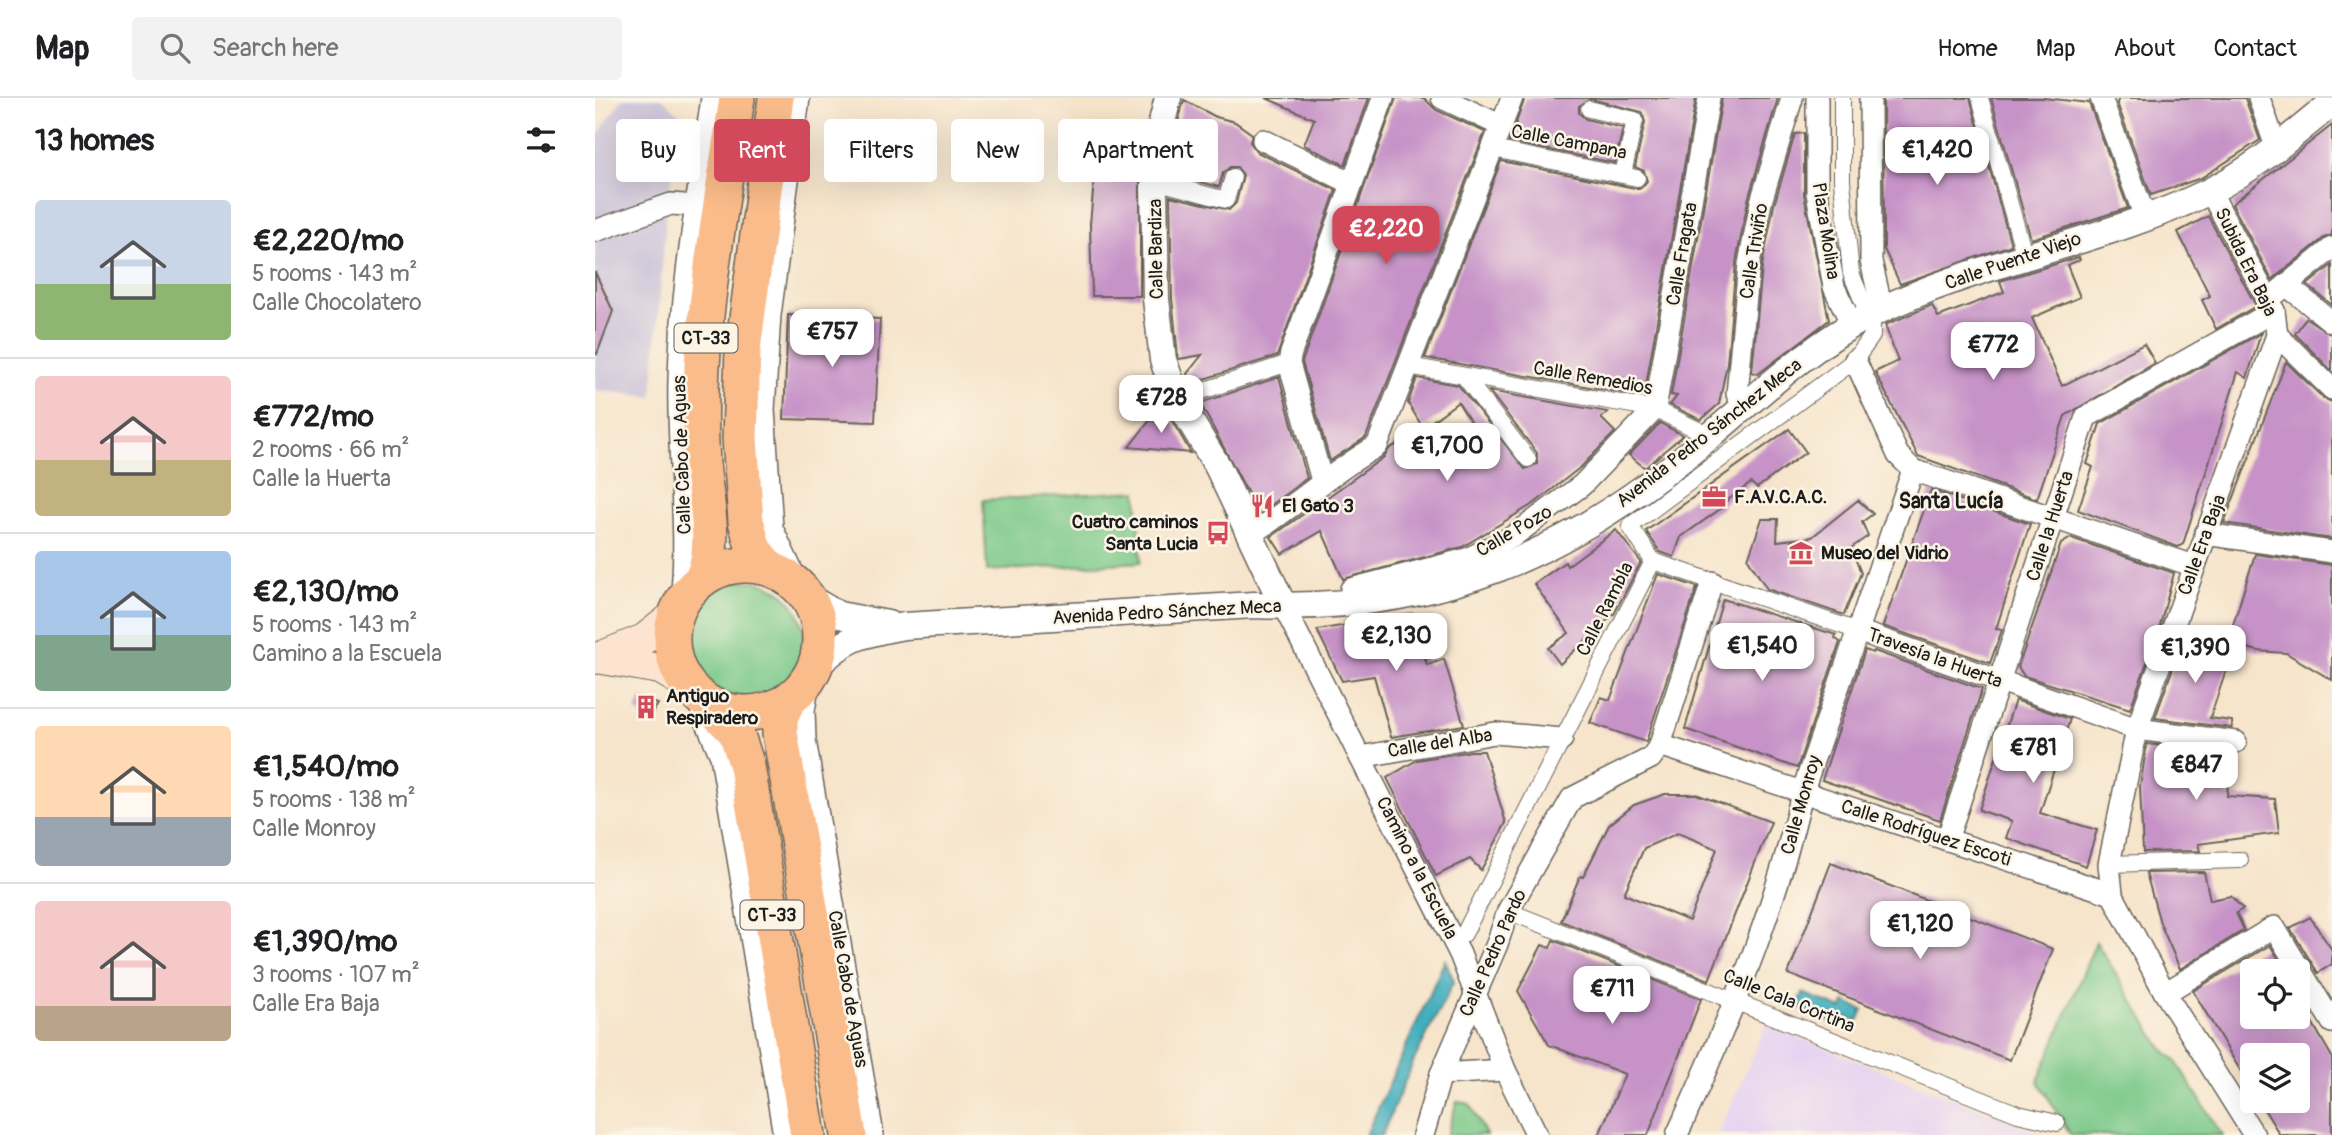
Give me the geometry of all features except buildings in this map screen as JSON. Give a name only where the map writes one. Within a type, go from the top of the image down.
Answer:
[{"type":"highway","name":"CT-33","points":[[737,98],[704,355],[702,462],[709,556],[672,633],[673,655],[697,694],[736,732],[747,766],[808,1135]]},
{"type":"highway","name":"CT-33","points":[[776,98],[746,315],[740,438],[746,521],[754,550],[769,568],[804,592],[817,617],[821,638],[804,682],[780,717],[780,733],[849,1135]]},
{"type":"highway","name":"CT-33","points":[[687,598],[735,566],[769,568]]},
{"type":"highway","points":[[697,694],[733,713],[756,713],[804,682]]},
{"type":"main road","points":[[597,659],[644,639],[687,598]]},
{"type":"main road","points":[[597,659],[660,668],[697,694]]},
{"type":"street","name":"Calle Cabo de Aguas","points":[[687,598],[686,549],[678,463],[680,345],[712,98]]},
{"type":"street","points":[[799,98],[770,315],[764,410],[772,528],[804,592],[839,615],[904,626]]},
{"type":"street","name":"Calle Bardiza","points":[[1163,119],[1168,98]]},
{"type":"street","points":[[1322,481],[1289,363],[1383,98]]},
{"type":"street","points":[[1442,98],[1501,126]]},
{"type":"street","points":[[1250,536],[1313,492],[1322,481],[1377,446],[1512,98]]},
{"type":"street","name":"Calle Fragata","points":[[1655,410],[1709,98]]},
{"type":"street","name":"Calle Triviño","points":[[1743,406],[1737,394],[1749,264],[1761,202],[1792,98]]},
{"type":"street","name":"Plaza Molina","points":[[1817,98],[1817,193],[1834,287],[1868,316]]},
{"type":"street","points":[[1842,98],[1842,181],[1851,273],[1868,316]]},
{"type":"street","name":"Plaza Molina","points":[[1868,316],[1871,261],[1870,98]]},
{"type":"street","points":[[1980,98],[2025,257]]},
{"type":"street","points":[[2101,98],[2145,216]]},
{"type":"street","points":[[2259,98],[2276,147]]},
{"type":"street","name":"Calle Puente Viejo","points":[[1868,316],[2210,191],[2276,147],[2332,103]]},
{"type":"street","name":"Calle Campana","points":[[1493,149],[1630,176],[1635,120],[1590,109]]},
{"type":"street","points":[[1263,140],[1351,183]]},
{"type":"street","points":[[1159,182],[1226,200],[1233,177]]},
{"type":"street","name":"Calle Bardiza","points":[[1155,182],[1156,299],[1163,360],[1177,399],[1209,449],[1284,607]]},
{"type":"street","name":"Subida Era Baja","points":[[2210,191],[2271,306],[2277,335]]},
{"type":"street","points":[[595,231],[671,204],[697,206]]},
{"type":"street","name":"Calle la Huerta","points":[[1947,840],[2086,417],[2271,306],[2286,285],[2332,248]]},
{"type":"street","points":[[2286,285],[2332,321]]},
{"type":"street","name":"Avenida Pedro Sánchez Meca","points":[[904,626],[1254,605],[1312,608],[1454,585],[1521,561],[1614,508],[1710,436],[1743,406],[1868,316]]},
{"type":"street","name":"Calle Rambla","points":[[1464,934],[1653,561],[1630,526],[1855,360],[1872,336],[1868,316]]},
{"type":"street","points":[[2277,335],[2332,389]]},
{"type":"street","name":"Calle Era Baja","points":[[2254,1135],[2165,993],[2112,894],[2109,864],[2137,729],[2277,335]]},
{"type":"street","points":[[1855,360],[1898,455],[1913,470],[2194,566]]},
{"type":"street","points":[[1177,399],[1289,363]]},
{"type":"street","name":"Calle Remedios","points":[[1408,366],[1655,410],[1710,436]]},
{"type":"street","points":[[1464,376],[1528,459]]},
{"type":"street","name":"Calle Pozo","points":[[1355,602],[1351,589],[1467,559],[1520,532],[1582,485],[1655,410]]},
{"type":"street","name":"Calle Monroy","points":[[1677,1135],[1736,1003],[1791,843],[1803,793],[1913,470]]},
{"type":"street","points":[[2206,534],[2332,552]]},
{"type":"street","name":"Travesía la Huerta","points":[[1653,561],[2137,729],[2236,742]]},
{"type":"street","points":[[1660,745],[1712,582]]},
{"type":"street","name":"Camino a la Escuela","points":[[1284,607],[1475,989],[1505,1070],[1537,1135]]},
{"type":"street","points":[[804,682],[836,648],[856,636],[904,626]]},
{"type":"street","name":"Calle Cabo de Aguas","points":[[804,682],[806,740],[873,1135]]},
{"type":"street","points":[[697,694],[721,756],[784,1135]]},
{"type":"street","name":"Calle del Alba","points":[[1360,757],[1495,733],[1562,740]]},
{"type":"street","name":"Calle Rodríguez Escoti","points":[[1660,745],[2112,894]]},
{"type":"street","name":"Calle Pedro Pardo","points":[[1423,1135],[1441,1074],[1475,989],[1497,944],[1507,911],[1571,798],[1651,758],[1660,745]]},
{"type":"street","points":[[2109,864],[2240,860]]},
{"type":"street","name":"Calle Cala Cortina","points":[[1507,911],[2018,1114],[2057,1123]]},
{"type":"street","points":[[2165,993],[2274,927],[2332,1022]]},
{"type":"street","points":[[1441,1074],[1505,1070]]},
{"type":"shaded area","points":[[623,98],[662,98],[681,116],[681,119],[616,119],[616,182],[671,182],[652,397],[595,390],[595,139]]},
{"type":"shaded area","points":[[1766,1025],[2046,1135],[1718,1135]]},
{"type":"green space","points":[[1137,491],[1141,562],[987,571],[983,500]]},
{"type":"green space","points":[[746,581],[768,585],[787,598],[800,617],[804,639],[800,661],[787,680],[768,693],[746,697],[724,693],[705,680],[692,661],[688,639],[692,617],[705,598],[724,585]]},
{"type":"green space","points":[[2096,942],[2162,1048],[2175,1060],[2222,1135],[2071,1135],[2038,1081]]},
{"type":"green space","points":[[1457,1101],[1470,1104],[1486,1135],[1447,1135]]},
{"type":"water","points":[[1445,960],[1454,981],[1414,1060],[1382,1135],[1366,1135]]},
{"type":"water","points":[[1803,993],[1842,1009],[1845,1002],[1863,1010],[1858,1021],[1844,1016],[1840,1025],[1797,1007]]},
{"type":"place","name":"F.A.V.C.A.C.","points":[[1714,497]]},
{"type":"place","name":"El Gato 3","points":[[1262,506]]},
{"type":"place","name":"Cuatro caminos Santa Lucia","points":[[1218,533]]},
{"type":"place","name":"Museo del Vidrio","points":[[1801,553]]},
{"type":"place","name":"Antiguo Respiradero","points":[[646,707]]},
{"type":"district","name":"Santa Lucía","points":[[1951,501]]}]
